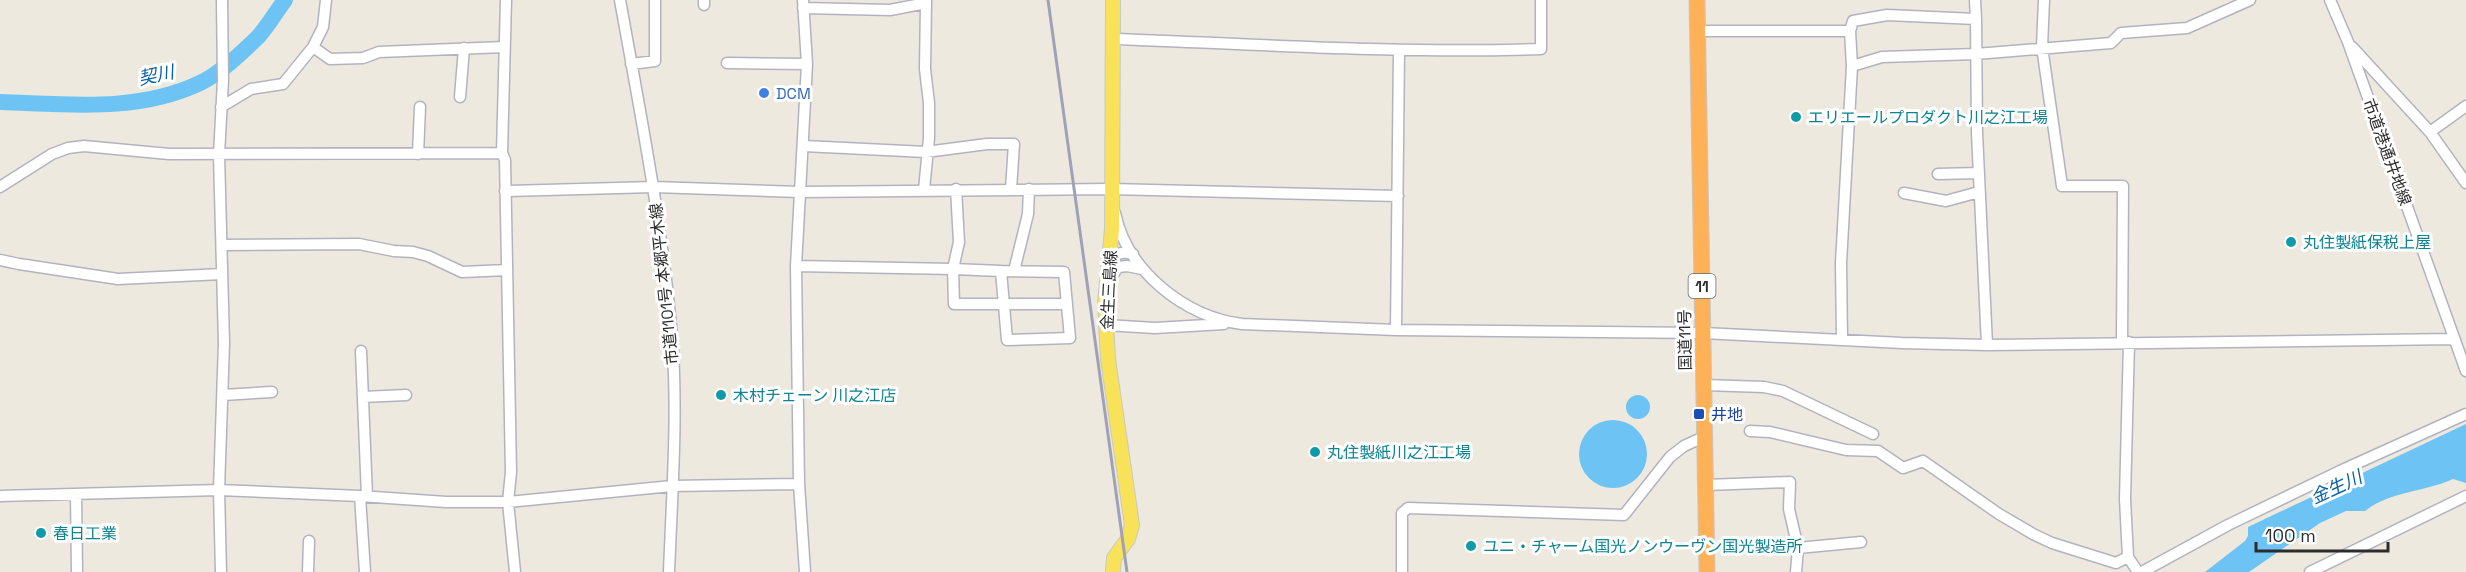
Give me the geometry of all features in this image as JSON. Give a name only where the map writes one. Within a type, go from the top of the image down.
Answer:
[{"type":"highway","name":"国道11号","points":[[1697,0],[1707,572]]},
{"type":"main road","name":"金生三島線","points":[[1113,0],[1110,260],[1106,287],[1106,325],[1108,359],[1132,525],[1128,539],[1114,558],[1113,572]]},
{"type":"street","points":[[221,572],[219,490],[223,394],[219,155],[223,80],[222,0]]},
{"type":"street","points":[[221,107],[251,89],[271,88],[283,84],[313,47],[323,27],[326,0]]},
{"type":"street","points":[[506,0],[502,153],[506,160],[511,472],[508,502],[515,572]]},
{"type":"street","name":"市道1101号 本郷平木線","points":[[620,0],[654,187],[672,337],[674,416],[669,572]]},
{"type":"street","points":[[631,64],[655,61],[655,0]]},
{"type":"street","points":[[1114,39],[1399,50],[1541,49],[1541,0]]},
{"type":"street","points":[[1975,0],[1978,173],[1987,345]]},
{"type":"street","points":[[2044,0],[2042,47],[2061,186],[2123,186],[2125,499],[2128,557],[2138,572]]},
{"type":"street","points":[[1852,66],[1882,57],[1976,54],[2110,43],[2121,33],[2177,30],[2250,0]]},
{"type":"street","name":"市道港通井地線","points":[[2330,0],[2348,42],[2466,371]]},
{"type":"street","points":[[805,572],[799,483],[796,266],[807,64],[803,4],[890,10],[926,1],[925,69],[929,104],[929,138],[924,190]]},
{"type":"street","points":[[1842,339],[1841,263],[1852,66],[1850,30],[1853,21],[1873,16],[1976,19]]},
{"type":"street","points":[[1698,31],[1850,30]]},
{"type":"street","points":[[2348,42],[2430,132],[2466,183]]},
{"type":"street","points":[[313,47],[330,59],[363,58],[379,52],[504,47]]},
{"type":"street","points":[[460,97],[464,48]]},
{"type":"street","points":[[1396,330],[1399,50]]},
{"type":"street","points":[[727,63],[807,64]]},
{"type":"street","points":[[2430,132],[2466,106]]},
{"type":"street","points":[[418,154],[420,107]]},
{"type":"street","points":[[804,146],[926,152],[987,144],[1014,144],[1011,189]]},
{"type":"street","points":[[2,183],[52,154],[68,148],[84,146],[169,154],[219,155],[502,153]]},
{"type":"street","points":[[1938,174],[1978,173]]},
{"type":"street","points":[[506,191],[654,187],[799,192],[1029,189],[1111,193],[1398,196]]},
{"type":"street","points":[[956,189],[959,242],[953,269],[954,304],[1067,304]]},
{"type":"street","points":[[1014,271],[1028,214],[1029,189]]},
{"type":"street","points":[[1904,193],[1946,201],[1979,192]]},
{"type":"street","points":[[1111,193],[1116,222],[1142,269],[1164,290],[1185,304],[1211,317],[1242,324]]},
{"type":"street","points":[[222,244],[349,243],[413,252],[428,256],[462,272],[507,270]]},
{"type":"street","points":[[1110,260],[1117,253],[1132,254]]},
{"type":"street","points":[[0,260],[118,279],[222,274]]},
{"type":"street","points":[[796,266],[1064,272],[1070,338],[1007,340],[1000,271]]},
{"type":"street","points":[[1106,287],[1118,267],[1142,269]]},
{"type":"street","points":[[1106,325],[1155,328],[1242,324],[1396,330],[1703,333],[1987,345],[2454,339]]},
{"type":"street","points":[[361,351],[364,572]]},
{"type":"street","points":[[1704,385],[1764,387],[1783,391],[1873,434]]},
{"type":"street","points":[[223,394],[272,392]]},
{"type":"street","points":[[363,397],[406,395]]},
{"type":"street","points":[[2142,572],[2228,525],[2466,414]]},
{"type":"street","points":[[1749,431],[1770,432],[1846,450],[1878,451],[1903,468],[1923,461],[1999,514],[2052,543],[2116,563],[2128,557]]},
{"type":"street","points":[[1402,572],[1402,513],[1408,508],[1624,514],[1670,457],[1684,446],[1706,436]]},
{"type":"street","points":[[1706,485],[1790,482],[1789,509],[1798,548],[1796,572]]},
{"type":"street","points":[[0,496],[219,490],[446,502],[508,502],[672,486],[799,483]]},
{"type":"street","points":[[76,494],[78,572]]},
{"type":"street","points":[[2310,572],[2466,496]]},
{"type":"street","points":[[308,572],[309,542]]},
{"type":"street","points":[[1798,548],[1861,542]]},
{"type":"water","points":[[1638,395],[1647,398],[1650,407],[1647,416],[1638,419],[1629,416],[1626,407],[1629,398]]},
{"type":"water","points":[[1606,420],[1620,420],[1632,425],[1642,435],[1647,454],[1642,473],[1632,483],[1620,488],[1606,488],[1594,483],[1584,473],[1579,461],[1579,447],[1584,435],[1594,425]]},
{"type":"water","name":"金生川","points":[[2466,424],[2466,483],[2453,479],[2385,499],[2365,511],[2346,511],[2320,523],[2249,572],[2205,572],[2245,541],[2248,536],[2248,527]]},
{"type":"waterway","name":"契川","points":[[0,102],[76,105],[127,103],[176,93],[208,79],[231,62],[258,37],[285,0]]},
{"type":"railway","points":[[1048,0],[1127,572]]},
{"type":"place","name":"DCM","points":[[764,93]]},
{"type":"place","name":"エリエールプロダクト川之江工場","points":[[1796,117]]},
{"type":"place","name":"丸住製紙保税上屋","points":[[2291,242]]},
{"type":"place","name":"木村チェーン 川之江店","points":[[721,395]]},
{"type":"place","name":"井地","points":[[1699,414]]},
{"type":"place","name":"丸住製紙川之江工場","points":[[1315,452]]},
{"type":"place","name":"春日工業","points":[[41,533]]},
{"type":"place","name":"ユニ・チャーム国光ノンウーヴン国光製造所","points":[[1471,546]]}]
